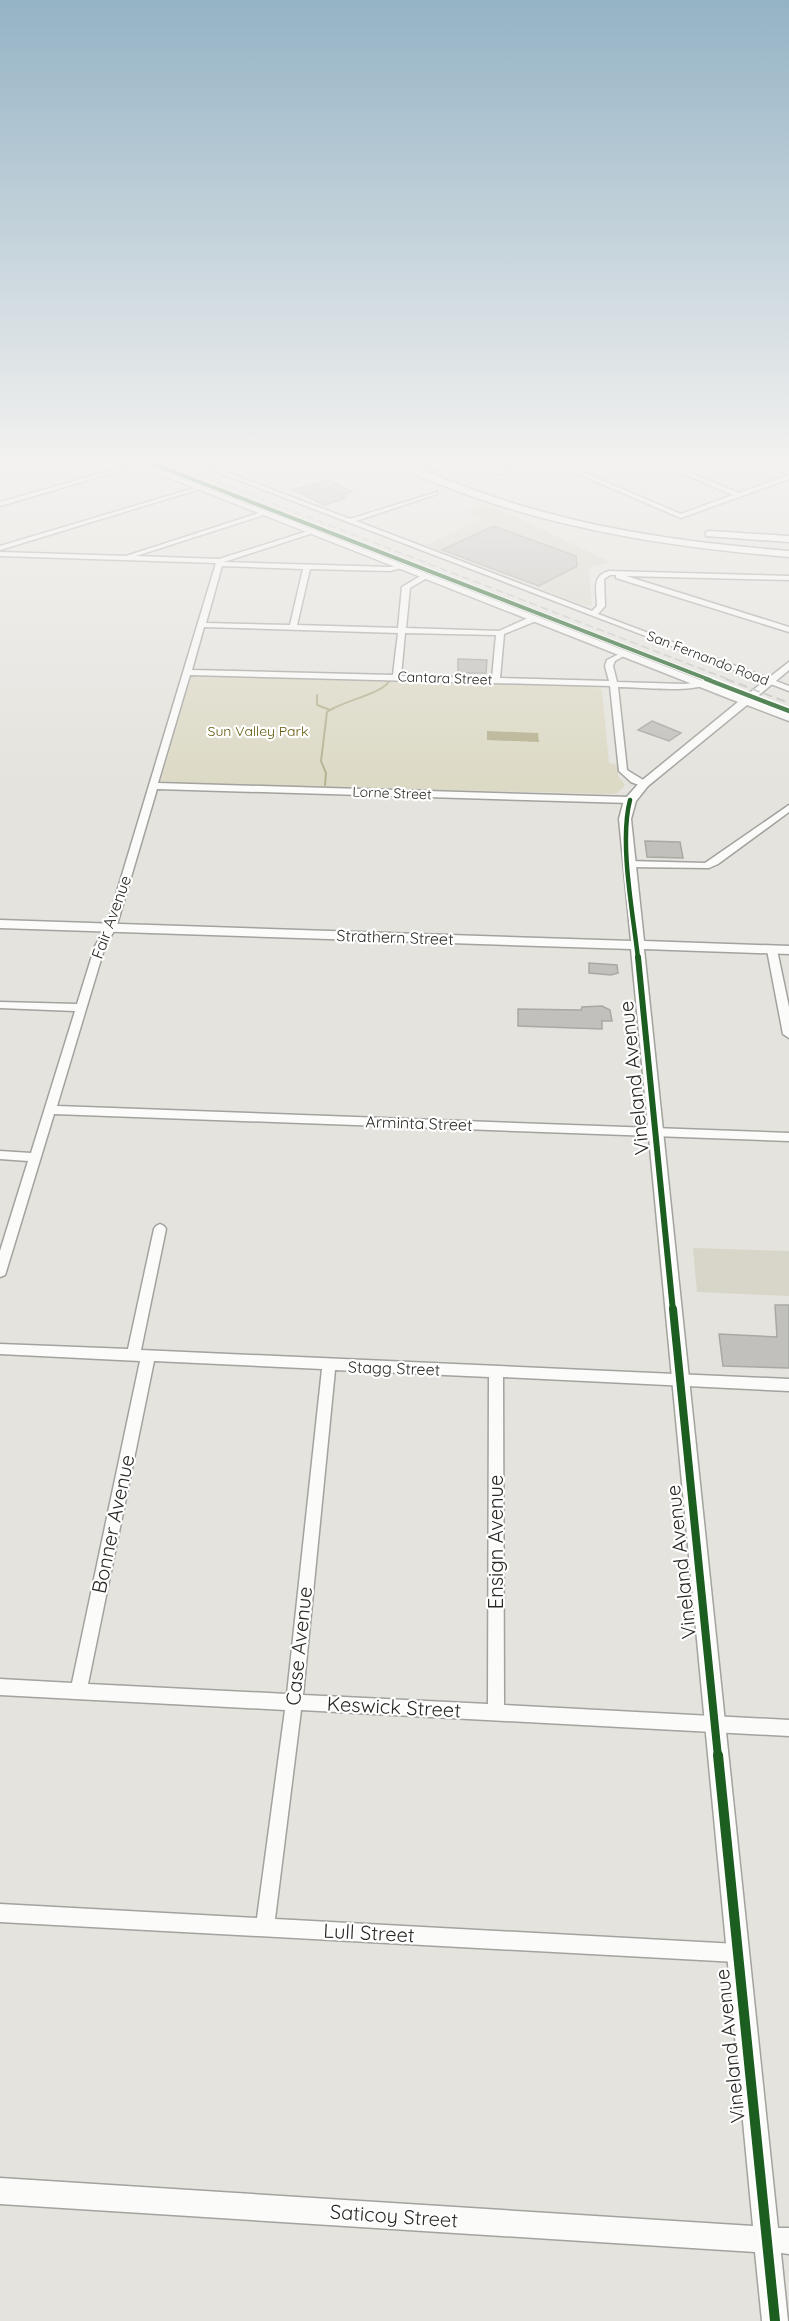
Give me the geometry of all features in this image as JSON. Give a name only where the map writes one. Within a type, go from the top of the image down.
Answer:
[{"type":"main road","name":"San Fernando Road","points":[[405,568],[789,718]]},
{"type":"main road","points":[[630,800],[645,784],[789,665]]},
{"type":"main road","name":"Vineland Avenue","points":[[630,800],[625,819],[636,945],[737,1953],[778,2240],[775,2321]]},
{"type":"main road","name":"Strathern Street","points":[[0,924],[789,950]]},
{"type":"main road","name":"Saticoy Street","points":[[0,2191],[778,2240]]},
{"type":"street","name":"Fair Avenue","points":[[0,1272],[4,1248],[50,1110],[100,946],[111,928],[218,568]]},
{"type":"street","points":[[293,627],[307,568]]},
{"type":"street","name":"San Fernando Road","points":[[474,568],[789,689]]},
{"type":"street","points":[[594,614],[601,606],[600,579],[609,573],[789,578]]},
{"type":"street","points":[[609,573],[789,630]]},
{"type":"street","points":[[397,677],[406,587],[424,576]]},
{"type":"street","points":[[201,625],[500,633],[533,619]]},
{"type":"street","points":[[496,680],[500,633]]},
{"type":"street","points":[[623,654],[609,663],[623,771],[634,780],[645,784]]},
{"type":"street","name":"Cantara Street","points":[[188,672],[613,684],[702,684]]},
{"type":"street","name":"Lorne Street","points":[[154,786],[630,800]]},
{"type":"street","points":[[629,864],[706,866],[715,862],[789,808]]},
{"type":"street","points":[[772,950],[789,1034]]},
{"type":"street","points":[[0,1005],[80,1008]]},
{"type":"street","name":"Arminta Street","points":[[50,1110],[789,1137]]},
{"type":"street","points":[[0,1155],[35,1157]]},
{"type":"street","name":"Bonner Avenue","points":[[78,1691],[141,1356],[160,1228]]},
{"type":"street","name":"Stagg Street","points":[[0,1349],[789,1385]]},
{"type":"street","name":"Case Avenue","points":[[265,1927],[294,1702],[329,1365]]},
{"type":"street","name":"Ensign Avenue","points":[[496,1372],[496,1713]]},
{"type":"street","name":"Keswick Street","points":[[0,1687],[789,1728]]},
{"type":"street","name":"Lull Street","points":[[0,1913],[737,1953]]},
{"type":"shaded area","points":[[487,568],[591,568],[589,571],[592,605],[586,606]]},
{"type":"shaded area","points":[[487,731],[538,733],[539,742],[487,740]]},
{"type":"shaded area","points":[[693,1248],[789,1251],[789,1296],[697,1292]]},
{"type":"green space","name":"Sun Valley Park","points":[[192,674],[593,686],[602,690],[609,763],[618,765],[618,776],[625,785],[616,794],[160,783]]},
{"type":"building","points":[[491,568],[573,568],[539,586]]},
{"type":"building","points":[[458,659],[487,660],[486,673],[458,673]]},
{"type":"building","points":[[652,721],[681,733],[669,741],[638,730]]},
{"type":"building","points":[[645,841],[680,842],[683,858],[647,857]]},
{"type":"building","points":[[589,963],[617,965],[618,973],[611,975],[589,973]]},
{"type":"building","points":[[602,1006],[610,1010],[612,1021],[602,1021],[602,1029],[518,1026],[518,1009],[581,1010],[582,1007]]},
{"type":"building","points":[[775,1305],[789,1305],[789,1368],[723,1366],[719,1334],[777,1337]]},
{"type":"waterway","points":[[325,785],[326,773],[321,761],[327,712],[379,690],[390,680]]},
{"type":"waterway","points":[[317,695],[317,705],[330,710]]},
{"type":"railway","points":[[441,568],[730,680]]},
{"type":"railway","points":[[726,679],[789,703]]},
{"type":"cycle path","points":[[422,568],[789,711]]},
{"type":"cycle path","points":[[630,800],[625,819],[626,841],[775,2321]]}]
